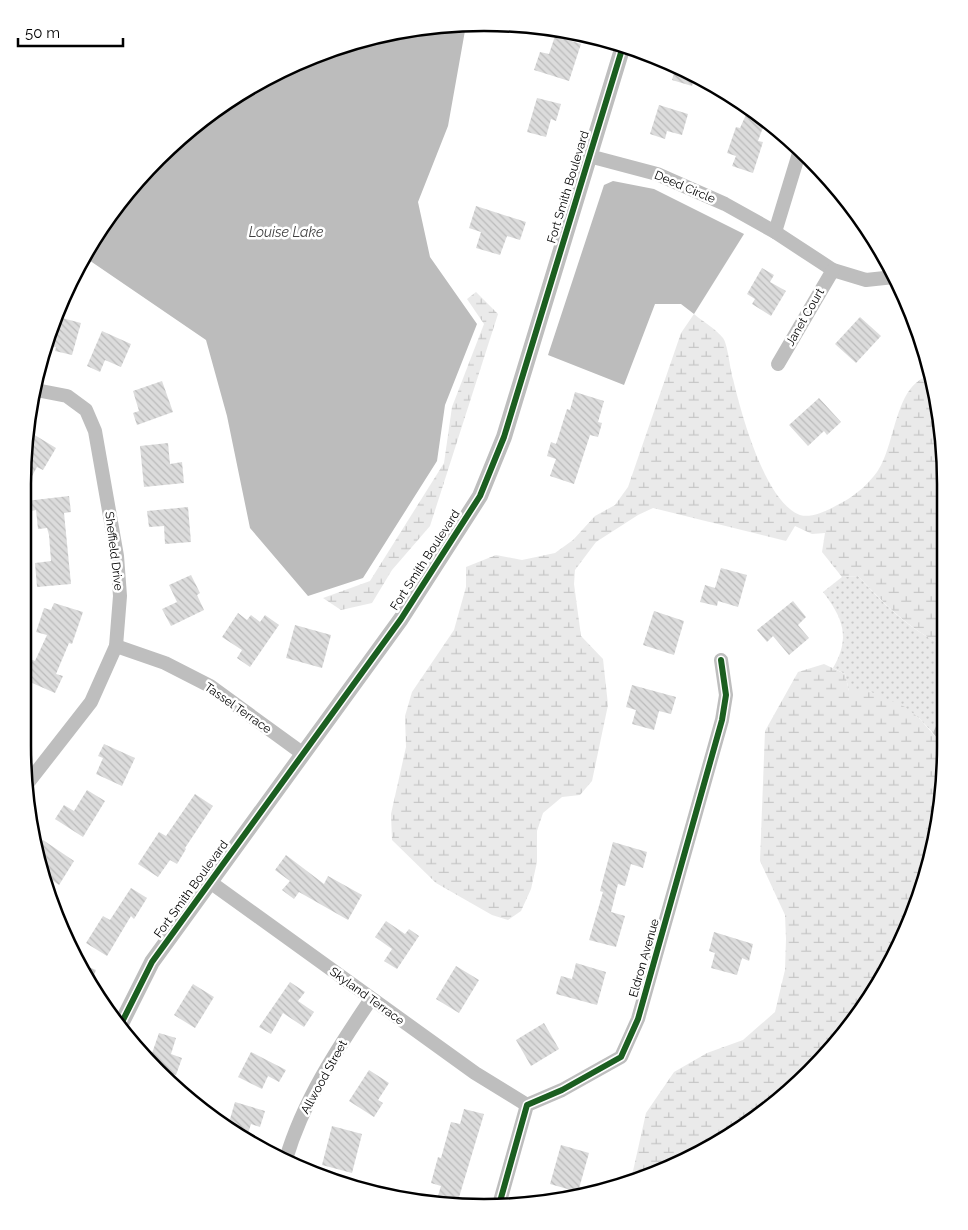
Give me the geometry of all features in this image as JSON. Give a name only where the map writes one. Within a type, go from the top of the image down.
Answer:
[{"type":"street","name":"Fort Smith Boulevard","points":[[123,1020],[152,962],[401,619],[480,496],[504,437],[621,53]]},
{"type":"street","name":"Deed Circle","points":[[589,156],[657,174],[725,204],[775,232],[833,270],[866,280],[887,278]]},
{"type":"street","points":[[775,232],[798,158]]},
{"type":"street","name":"Janet Court","points":[[778,364],[833,270]]},
{"type":"street","name":"Sheffield Drive","points":[[32,778],[91,702],[116,646],[120,596],[117,556],[95,431],[86,410],[67,396],[41,391]]},
{"type":"street","name":"Tassel Terrace","points":[[116,646],[165,663],[210,686],[302,753]]},
{"type":"street","name":"Eldron Avenue","points":[[527,1106],[562,1090],[621,1057],[638,1019],[722,720],[726,695],[721,660]]},
{"type":"street","name":"Skyland Terrace","points":[[210,882],[370,999],[475,1073],[527,1106]]},
{"type":"street","name":"Allwood Street","points":[[288,1154],[295,1129],[322,1077],[370,999]]},
{"type":"street","points":[[501,1198],[527,1106]]},
{"type":"green space","points":[[476,292],[498,314],[430,526],[392,570],[372,603],[341,610],[323,598],[370,581],[444,463],[452,407],[484,324],[467,299]]},
{"type":"green space","points":[[694,314],[723,338],[742,413],[756,455],[776,493],[787,507],[805,516],[811,516],[833,507],[853,496],[870,481],[883,461],[902,403],[917,382],[924,379],[933,425],[936,454],[937,642],[909,624],[858,576],[842,577],[822,552],[825,533],[812,534],[795,526],[786,541],[653,508],[638,515],[596,542],[575,570],[574,584],[581,636],[603,659],[608,705],[592,781],[580,795],[562,797],[543,813],[537,831],[537,862],[531,889],[521,911],[508,920],[492,915],[436,883],[392,840],[391,814],[406,747],[405,716],[412,692],[454,630],[466,587],[466,567],[496,555],[522,560],[555,553],[573,540],[595,516],[615,505],[628,487],[681,333]]},
{"type":"green space","points":[[858,576],[908,624],[937,642],[937,724],[933,733],[919,718],[869,691],[849,691],[845,674],[833,668],[842,647],[842,628],[836,611],[823,592],[842,577]]},
{"type":"green space","points":[[824,664],[845,674],[849,691],[869,691],[905,707],[919,718],[937,739],[933,805],[928,834],[913,892],[890,946],[860,998],[843,1022],[804,1066],[760,1105],[736,1122],[684,1152],[632,1174],[646,1113],[674,1072],[707,1053],[743,1040],[775,1012],[785,970],[786,939],[785,915],[760,861],[765,731],[798,672]]},
{"type":"water","name":"Louise Lake","points":[[465,32],[448,126],[418,202],[430,257],[477,324],[445,405],[437,461],[363,578],[308,596],[250,528],[227,416],[206,340],[90,261],[108,232],[144,185],[185,144],[208,125],[232,108],[284,78],[338,55],[367,47],[425,35]]},
{"type":"water","points":[[613,181],[654,189],[744,234],[694,314],[681,304],[655,304],[624,385],[548,355],[604,185]]},
{"type":"water","points":[[937,724],[937,738],[933,733]]},
{"type":"building","points":[[555,37],[581,44],[569,81],[534,70],[540,52],[549,54]]},
{"type":"building","points":[[674,73],[693,83],[692,86],[672,80]]},
{"type":"building","points":[[537,98],[561,104],[556,121],[551,119],[546,137],[527,132]]},
{"type":"building","points":[[659,105],[688,114],[682,135],[667,131],[665,139],[650,134]]},
{"type":"building","points":[[746,115],[763,127],[758,141],[763,142],[753,173],[732,166],[736,156],[727,153],[736,127],[740,128]]},
{"type":"building","points":[[476,206],[526,222],[520,240],[507,236],[500,255],[476,248],[481,232],[469,228]]},
{"type":"building","points":[[762,268],[774,275],[770,282],[786,291],[771,316],[752,304],[755,299],[747,294]]},
{"type":"building","points":[[860,317],[881,336],[856,363],[835,344]]},
{"type":"building","points":[[63,318],[81,323],[72,355],[55,351],[56,347],[53,346]]},
{"type":"building","points":[[102,331],[131,344],[121,367],[105,360],[100,372],[87,366]]},
{"type":"building","points":[[162,381],[173,412],[137,425],[133,413],[139,411],[133,391]]},
{"type":"building","points":[[575,392],[604,401],[598,422],[602,423],[598,437],[590,435],[574,484],[550,476],[556,459],[547,456],[551,442],[556,444],[567,409],[570,410]]},
{"type":"building","points":[[819,398],[841,422],[827,435],[824,431],[808,446],[789,425]]},
{"type":"building","points":[[34,435],[56,448],[43,470],[37,467],[32,476]]},
{"type":"building","points":[[168,443],[170,464],[182,462],[184,483],[144,487],[140,446]]},
{"type":"building","points":[[69,496],[71,512],[64,513],[71,584],[37,587],[35,563],[51,561],[47,528],[38,529],[36,510],[31,511],[31,500]]},
{"type":"building","points":[[188,507],[191,542],[165,544],[164,526],[149,527],[147,511]]},
{"type":"building","points":[[721,568],[747,575],[738,607],[718,601],[717,606],[700,602],[705,585],[715,588]]},
{"type":"building","points":[[191,575],[200,593],[197,595],[204,610],[171,626],[162,609],[177,602],[169,585]]},
{"type":"building","points":[[793,601],[806,617],[798,625],[809,638],[789,655],[773,636],[767,642],[757,630]]},
{"type":"building","points":[[54,603],[83,612],[72,644],[69,643],[56,674],[63,676],[55,693],[31,682],[31,659],[35,661],[47,635],[36,632],[44,608],[51,610]]},
{"type":"building","points":[[654,611],[684,621],[674,655],[643,645]]},
{"type":"building","points":[[238,613],[247,620],[251,615],[260,622],[265,615],[279,625],[250,667],[237,658],[242,650],[222,637]]},
{"type":"building","points":[[295,625],[331,635],[322,668],[286,658]]},
{"type":"building","points":[[632,685],[676,697],[671,714],[659,711],[654,730],[632,724],[636,710],[626,707]]},
{"type":"building","points":[[104,744],[135,758],[122,786],[96,774],[103,758],[98,756]]},
{"type":"building","points":[[87,790],[105,801],[83,837],[55,819],[64,805],[74,811]]},
{"type":"building","points":[[195,794],[213,806],[185,848],[177,864],[170,860],[158,877],[138,864],[159,832],[166,836]]},
{"type":"building","points":[[43,840],[74,861],[59,885],[52,880]]},
{"type":"building","points":[[613,842],[647,852],[643,868],[631,864],[625,886],[618,884],[611,912],[625,916],[616,947],[589,940],[603,892],[600,891]]},
{"type":"building","points":[[286,855],[324,884],[328,876],[362,895],[348,920],[299,892],[294,899],[282,890],[290,881],[275,870]]},
{"type":"building","points":[[131,888],[147,898],[134,919],[131,916],[107,956],[86,943],[103,916],[110,920]]},
{"type":"building","points":[[386,921],[405,934],[409,929],[419,936],[397,969],[384,961],[392,949],[375,937]]},
{"type":"building","points":[[714,932],[753,944],[749,961],[742,958],[737,975],[711,968],[715,953],[709,951]]},
{"type":"building","points":[[576,963],[606,972],[597,1005],[556,994],[561,976],[572,979]]},
{"type":"building","points":[[456,966],[479,980],[459,1013],[436,999]]},
{"type":"building","points":[[90,968],[96,970],[94,975]]},
{"type":"building","points":[[290,982],[305,992],[298,1001],[314,1012],[304,1027],[283,1013],[271,1034],[259,1027]]},
{"type":"building","points":[[193,984],[214,997],[195,1028],[174,1015]]},
{"type":"building","points":[[544,1023],[559,1049],[531,1066],[516,1040]]},
{"type":"building","points":[[159,1033],[176,1038],[171,1054],[182,1058],[176,1075],[172,1074],[152,1053]]},
{"type":"building","points":[[251,1052],[286,1070],[279,1082],[268,1076],[262,1089],[238,1077]]},
{"type":"building","points":[[369,1070],[389,1083],[378,1100],[383,1103],[374,1117],[349,1101]]},
{"type":"building","points":[[235,1102],[265,1111],[260,1127],[251,1124],[248,1132],[230,1120]]},
{"type":"building","points":[[464,1109],[484,1114],[459,1198],[438,1196],[441,1186],[431,1183],[438,1157],[441,1158],[451,1122],[460,1124]]},
{"type":"building","points":[[332,1126],[362,1134],[352,1173],[322,1165]]},
{"type":"building","points":[[561,1145],[589,1153],[579,1188],[571,1190],[550,1184]]},
{"type":"cycle path","points":[[123,1020],[152,962],[401,619],[480,496],[504,437],[621,53]]},
{"type":"cycle path","points":[[501,1198],[527,1105],[562,1090],[621,1057],[638,1019],[722,720],[726,695],[721,660]]}]
